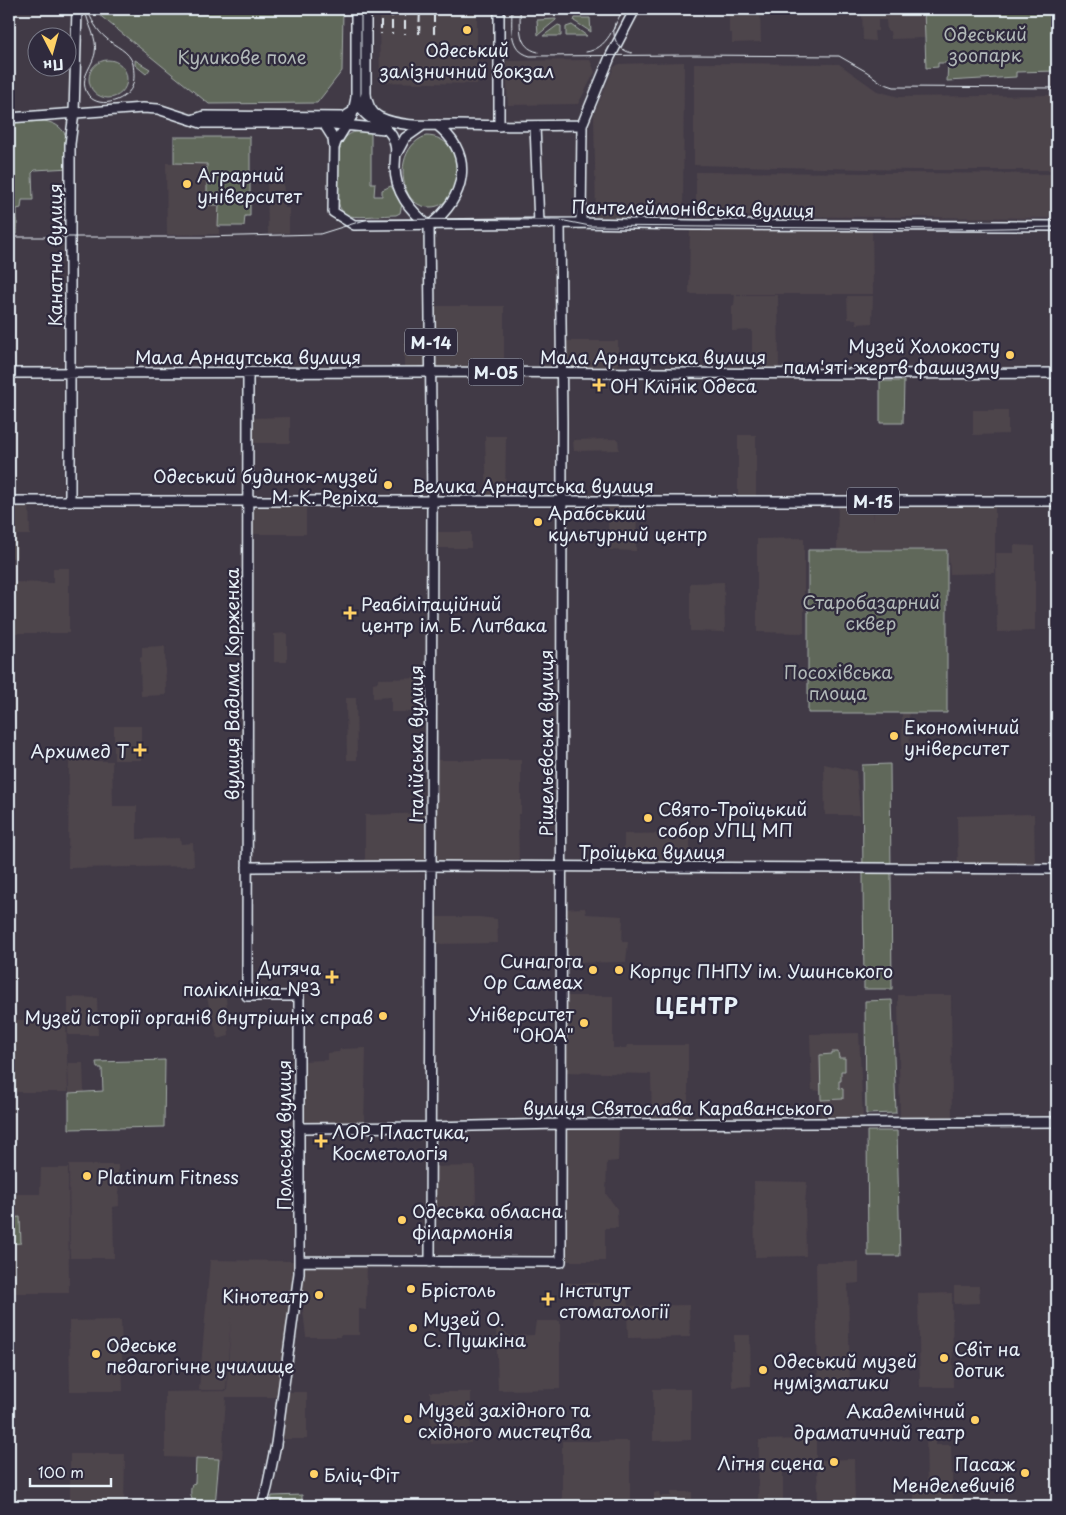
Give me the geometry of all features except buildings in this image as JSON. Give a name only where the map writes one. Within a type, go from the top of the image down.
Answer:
[{"type":"main road","name":"Канатна вулиця","points":[[70,501],[70,144],[74,113],[77,9]]},
{"type":"main road","points":[[355,112],[356,9]]},
{"type":"main road","points":[[366,9],[366,95],[371,109],[380,117],[422,126],[582,125]]},
{"type":"main road","points":[[498,9],[499,126]]},
{"type":"main road","points":[[581,223],[582,125],[610,57],[635,9]]},
{"type":"main road","points":[[334,148],[366,95]]},
{"type":"main road","points":[[9,118],[143,108],[158,109],[190,121],[201,123],[321,120],[344,117],[355,112],[385,128],[392,136],[397,152],[396,172],[399,188],[410,208],[429,226],[442,215],[452,202],[460,184],[462,173],[456,144],[437,125]]},
{"type":"main road","points":[[321,120],[347,125],[385,128]]},
{"type":"main road","points":[[321,120],[333,138],[334,148]]},
{"type":"main road","points":[[397,152],[405,138],[422,126]]},
{"type":"main road","points":[[535,126],[539,224]]},
{"type":"main road","name":"Пантелеймонівська вулиця","points":[[334,148],[333,212],[354,225],[429,226],[581,223],[694,226],[1057,226]]},
{"type":"main road","name":"Рішельєвська вулиця","points":[[430,1262],[561,1262],[562,372],[560,224]]},
{"type":"main road","name":"Італійська вулиця","points":[[429,226],[432,501],[430,1262]]},
{"type":"main road","name":"вулиця Вадима Корженка","points":[[248,372],[247,996],[299,996]]},
{"type":"main road","name":"Мала Арнаутська вулиця","points":[[9,373],[1057,373]]},
{"type":"main road","name":"Велика Арнаутська вулиця","points":[[9,501],[1057,502]]},
{"type":"main road","name":"Троїцька вулиця","points":[[247,867],[431,866],[1057,870]]},
{"type":"main road","name":"Польська вулиця","points":[[262,1506],[276,1444],[299,1273],[299,996]]},
{"type":"main road","name":"вулиця Святослава Караванського","points":[[300,1128],[560,1124],[1057,1122]]},
{"type":"main road","points":[[299,1261],[430,1262]]},
{"type":"shaded area","points":[[379,9],[477,9],[477,84],[380,82]]},
{"type":"shaded area","points":[[729,9],[760,9],[761,42],[732,43],[732,33],[729,33]]},
{"type":"shaded area","points":[[862,9],[924,9],[925,38],[891,39],[890,31],[887,31],[886,20],[878,20],[878,31],[874,31],[875,41],[863,40]]},
{"type":"shaded area","points":[[590,60],[595,72],[578,104],[508,105],[506,61]]},
{"type":"shaded area","points":[[684,62],[683,217],[596,217],[594,114],[614,67],[619,64]]},
{"type":"shaded area","points":[[694,63],[839,64],[877,91],[899,97],[1057,95],[1057,170],[913,170],[694,165]]},
{"type":"shaded area","name":"Аграрний університет","points":[[166,163],[207,164],[207,204],[219,205],[219,234],[167,235]]},
{"type":"shaded area","points":[[696,172],[1057,174],[1057,218],[696,216]]},
{"type":"shaded area","points":[[267,179],[283,179],[285,208],[289,208],[289,233],[268,234]]},
{"type":"shaded area","points":[[690,226],[872,227],[873,294],[689,294]]},
{"type":"shaded area","points":[[735,295],[778,295],[779,372],[752,372],[752,330],[732,331],[732,306],[734,305]]},
{"type":"shaded area","points":[[847,296],[873,296],[872,323],[857,324],[856,319],[848,319]]},
{"type":"shaded area","points":[[431,306],[504,306],[504,371],[432,370]]},
{"type":"shaded area","points":[[562,341],[618,341],[618,371],[563,371]]},
{"type":"shaded area","points":[[404,343],[430,343],[430,371],[404,371]]},
{"type":"shaded area","points":[[973,410],[1008,410],[1008,434],[973,435]]},
{"type":"shaded area","points":[[290,417],[290,443],[248,443],[248,418]]},
{"type":"shaded area","points":[[738,435],[756,435],[756,500],[738,501]]},
{"type":"shaded area","points":[[485,436],[506,436],[505,501],[487,501]]},
{"type":"shaded area","points":[[618,439],[619,450],[574,451],[573,440]]},
{"type":"shaded area","points":[[246,501],[306,501],[306,534],[246,534]]},
{"type":"shaded area","points":[[995,501],[995,573],[950,574],[948,549],[837,549],[838,502],[873,502],[874,521],[874,502]]},
{"type":"shaded area","points":[[9,502],[29,502],[30,535],[17,535],[17,558],[9,558]]},
{"type":"shaded area","points":[[608,503],[637,503],[636,551],[608,550]]},
{"type":"shaded area","points":[[432,532],[471,532],[471,548],[433,548]]},
{"type":"shaded area","points":[[804,538],[804,633],[757,632],[757,539]]},
{"type":"shaded area","points":[[1014,545],[1035,546],[1035,631],[997,632],[996,553],[1014,553]]},
{"type":"shaded area","points":[[53,568],[69,568],[69,633],[9,633],[9,582],[53,583]]},
{"type":"shaded area","points":[[724,582],[725,632],[690,631],[690,583]]},
{"type":"shaded area","points":[[287,633],[287,662],[274,662],[274,634]]},
{"type":"shaded area","points":[[165,646],[166,695],[141,696],[140,658],[142,657],[142,647]]},
{"type":"shaded area","points":[[431,678],[430,712],[391,712],[391,697],[373,698],[373,683],[378,682],[378,679]]},
{"type":"shaded area","points":[[346,698],[356,698],[357,760],[347,760]]},
{"type":"shaded area","points":[[902,713],[909,713],[910,756],[902,756]]},
{"type":"shaded area","points":[[114,726],[141,726],[141,760],[114,760]]},
{"type":"shaded area","points":[[432,760],[521,760],[521,814],[518,814],[519,866],[432,866]]},
{"type":"shaded area","points":[[69,761],[112,761],[113,806],[137,806],[137,839],[180,838],[181,844],[193,843],[194,866],[68,868]]},
{"type":"shaded area","points":[[824,764],[856,771],[860,815],[825,815]]},
{"type":"shaded area","points":[[431,813],[430,864],[365,866],[365,815]]},
{"type":"shaded area","points":[[1034,814],[1035,868],[958,869],[957,816]]},
{"type":"shaded area","points":[[690,833],[690,867],[624,867],[624,834]]},
{"type":"shaded area","points":[[585,908],[586,914],[623,916],[622,942],[628,942],[626,962],[560,963],[559,909]]},
{"type":"shaded area","points":[[432,917],[497,919],[498,943],[432,944]]},
{"type":"shaded area","points":[[898,995],[951,995],[952,1121],[900,1122]]},
{"type":"shaded area","points":[[561,996],[613,996],[613,1048],[626,1048],[627,1045],[688,1045],[688,1123],[652,1123],[651,1074],[561,1072]]},
{"type":"shaded area","points":[[68,997],[97,998],[98,1035],[68,1035]]},
{"type":"shaded area","points":[[226,997],[229,1036],[218,1039],[207,998]]},
{"type":"shaded area","points":[[9,1020],[66,1020],[68,1092],[10,1092]]},
{"type":"shaded area","points":[[859,1033],[863,1121],[821,1122],[820,1091],[812,1090],[810,1034]]},
{"type":"shaded area","points":[[366,1048],[364,1127],[300,1127],[300,1061],[327,1060],[327,1053],[339,1052],[340,1049]]},
{"type":"shaded area","points":[[68,1063],[83,1063],[84,1092],[69,1093]]},
{"type":"shaded area","points":[[560,1124],[619,1125],[618,1161],[607,1162],[606,1194],[617,1209],[618,1228],[605,1228],[605,1261],[562,1261]]},
{"type":"shaded area","points":[[69,1165],[118,1165],[119,1206],[113,1207],[114,1258],[70,1258]]},
{"type":"shaded area","points":[[475,1166],[476,1205],[482,1205],[482,1215],[431,1215],[431,1167]]},
{"type":"shaded area","points":[[41,1168],[68,1168],[69,1293],[9,1293],[9,1194],[40,1194]]},
{"type":"shaded area","points":[[754,1181],[807,1182],[805,1203],[806,1256],[755,1257]]},
{"type":"shaded area","points":[[210,1260],[367,1262],[366,1310],[359,1309],[359,1335],[306,1337],[299,1274],[282,1397],[226,1397],[222,1459],[165,1457],[165,1392],[227,1391],[231,1315],[226,1390],[199,1390]]},
{"type":"shaded area","points":[[816,1262],[859,1262],[859,1283],[848,1284],[850,1386],[818,1386]]},
{"type":"shaded area","points":[[562,1283],[600,1283],[600,1298],[627,1298],[628,1306],[689,1305],[690,1337],[628,1338],[627,1310],[593,1310],[593,1292],[562,1293]]},
{"type":"shaded area","points":[[954,1286],[979,1286],[980,1303],[954,1304]]},
{"type":"shaded area","points":[[952,1293],[953,1387],[920,1387],[918,1294]]},
{"type":"shaded area","name":"Одеське педагогічне училище","points":[[121,1320],[123,1391],[70,1391],[69,1321]]},
{"type":"shaded area","points":[[536,1321],[560,1321],[560,1389],[498,1390],[496,1324],[510,1336],[534,1335]]},
{"type":"shaded area","points":[[734,1335],[750,1335],[751,1386],[732,1387],[731,1351],[734,1351]]},
{"type":"shaded area","points":[[653,1389],[691,1389],[691,1440],[653,1441]]},
{"type":"shaded area","points":[[284,1392],[307,1392],[307,1439],[283,1439]]},
{"type":"shaded area","points":[[430,1392],[471,1392],[471,1443],[431,1444]]},
{"type":"shaded area","points":[[926,1427],[935,1427],[935,1445],[951,1445],[953,1506],[914,1506],[914,1490],[927,1490]]},
{"type":"shaded area","points":[[816,1439],[816,1466],[783,1467],[783,1506],[758,1506],[759,1440]]},
{"type":"shaded area","points":[[562,1441],[629,1441],[630,1506],[562,1506]]},
{"type":"shaded area","points":[[70,1454],[125,1454],[124,1506],[70,1506]]},
{"type":"shaded area","points":[[854,1459],[855,1506],[818,1506],[817,1460]]},
{"type":"shaded area","points":[[659,1492],[660,1496],[671,1496],[671,1492],[692,1492],[692,1506],[654,1506],[654,1493]]},
{"type":"green space","name":"Куликове поле","points":[[92,9],[343,9],[342,71],[317,103],[209,104]]},
{"type":"green space","name":"Одеський зоопарк","points":[[924,9],[1057,9],[1057,71],[1016,72],[1016,77],[947,81],[948,63],[938,63],[938,67],[926,68]]},
{"type":"green space","points":[[575,18],[590,18],[591,32],[574,21]]},
{"type":"green space","points":[[537,20],[556,20],[538,35]]},
{"type":"green space","points":[[558,25],[561,26],[561,36],[543,36]]},
{"type":"green space","points":[[572,25],[587,36],[566,36],[566,27]]},
{"type":"green space","points":[[108,60],[122,65],[127,79],[122,93],[108,98],[94,93],[89,79],[94,65]]},
{"type":"green space","points":[[135,60],[150,69],[146,74],[135,65]]},
{"type":"green space","points":[[44,121],[53,123],[64,132],[69,145],[70,168],[35,170],[32,173],[33,200],[22,200],[21,208],[17,209],[17,234],[9,234],[9,123]]},
{"type":"green space","points":[[371,130],[371,183],[375,183],[374,196],[382,196],[382,190],[391,186],[402,204],[400,213],[396,215],[350,216],[344,213],[337,198],[337,152],[343,141],[350,134]]},
{"type":"green space","points":[[426,136],[440,139],[450,147],[456,159],[457,172],[455,185],[450,196],[441,204],[430,207],[419,205],[410,197],[406,189],[403,171],[404,162],[412,146]]},
{"type":"green space","points":[[174,137],[250,137],[250,216],[245,216],[244,226],[218,226],[219,205],[207,205],[207,164],[174,163]]},
{"type":"green space","points":[[880,381],[904,381],[903,423],[880,423]]},
{"type":"green space","name":"Старобазарний сквер","points":[[808,550],[947,550],[947,713],[808,713]]},
{"type":"green space","points":[[890,764],[892,989],[864,989],[862,765]]},
{"type":"green space","points":[[892,1000],[896,1113],[866,1114],[865,1001]]},
{"type":"green space","points":[[832,1052],[838,1052],[839,1058],[845,1058],[845,1071],[841,1071],[841,1081],[839,1081],[839,1088],[843,1089],[843,1099],[821,1100],[820,1055],[832,1054]]},
{"type":"green space","points":[[165,1060],[164,1127],[69,1129],[69,1093],[103,1091],[102,1068],[97,1068],[96,1062]]},
{"type":"green space","points":[[867,1131],[897,1131],[900,1256],[868,1256]]},
{"type":"green space","points":[[20,1217],[21,1243],[9,1244],[9,1218]]},
{"type":"green space","points":[[196,1458],[219,1459],[215,1506],[194,1506],[191,1491],[192,1484],[195,1483]]},
{"type":"green space","points":[[302,1495],[302,1506],[270,1506],[272,1496]]},
{"type":"tram line","points":[[85,9],[96,47],[84,82],[87,93],[91,98],[103,103],[117,100],[123,97],[132,87],[134,78],[133,64],[125,52],[100,32],[92,21],[87,9]]},
{"type":"tram line","points":[[512,9],[512,30],[515,43],[518,49],[530,56],[839,56],[882,83],[894,87],[1057,88]]},
{"type":"tram line","points":[[520,9],[520,29],[523,41],[526,46],[538,52]]},
{"type":"tram line","points":[[586,52],[594,50],[605,42],[623,9]]},
{"type":"tram line","points":[[615,23],[614,33],[616,42],[622,49],[632,53]]},
{"type":"tram line","points":[[9,237],[203,237],[320,234],[368,219],[560,220],[590,226],[950,229],[1057,227]]},
{"type":"railway","points":[[381,9],[381,34]]},
{"type":"railway","points":[[392,9],[392,34]]},
{"type":"railway","points":[[405,9],[405,34]]},
{"type":"railway","points":[[419,34],[420,9]]},
{"type":"railway","points":[[434,9],[434,34]]},
{"type":"place","name":"Одеський залізничний вокзал","points":[[467,30]]},
{"type":"place","name":"Аграрний університет","points":[[187,184]]},
{"type":"place","name":"Музей Холокосту пам'яті жертв фашизму","points":[[1010,355]]},
{"type":"place","name":"ОН Клінік Одеса","points":[[599,385]]},
{"type":"place","name":"Одеський будинок-музей М. К. Реріха","points":[[388,485]]},
{"type":"place","name":"Арабський культурний центр","points":[[538,522]]},
{"type":"place","name":"Реабілітаційний центр ім. Б. Литвака","points":[[350,613]]},
{"type":"place","name":"Економічний університет","points":[[894,736]]},
{"type":"place","name":"Архимед Т","points":[[140,750]]},
{"type":"place","name":"Свято-Троїцький собор УПЦ МП","points":[[648,818]]},
{"type":"place","name":"Синагога Ор Самеах","points":[[593,970]]},
{"type":"place","name":"Корпус ПНПУ ім. Ушинського","points":[[619,970]]},
{"type":"place","name":"Дитяча поліклініка №3","points":[[332,977]]},
{"type":"place","name":"Музей історії органів внутрішніх справ","points":[[383,1016]]},
{"type":"place","name":"Університет \"ОЮА\"","points":[[584,1023]]},
{"type":"place","name":"ЛОР, Пластика, Косметологія","points":[[321,1141]]},
{"type":"place","name":"Platinum Fitness","points":[[87,1176]]},
{"type":"place","name":"Одеська обласна філармонія","points":[[402,1220]]},
{"type":"place","name":"Брістоль","points":[[411,1289]]},
{"type":"place","name":"Кінотеатр","points":[[319,1295]]},
{"type":"place","name":"Інститут стоматології","points":[[548,1299]]},
{"type":"place","name":"Музей О. С. Пушкіна","points":[[413,1328]]},
{"type":"place","name":"Одеське педагогічне училище","points":[[96,1354]]},
{"type":"place","name":"Світ на дотик","points":[[944,1358]]},
{"type":"place","name":"Одеський музей нумізматики","points":[[763,1370]]},
{"type":"place","name":"Музей західного та східного мистецтва","points":[[408,1419]]},
{"type":"place","name":"Академічний драматичний театр","points":[[975,1420]]},
{"type":"place","name":"Літня сцена","points":[[834,1462]]},
{"type":"place","name":"Пасаж Менделевичів","points":[[1025,1473]]},
{"type":"place","name":"Бліц-Фіт","points":[[314,1474]]},
{"type":"district","name":"ЦЕНТР","points":[[697,1004]]},
{"type":"park label","name":"Посохівська площа","points":[[838,681]]}]
